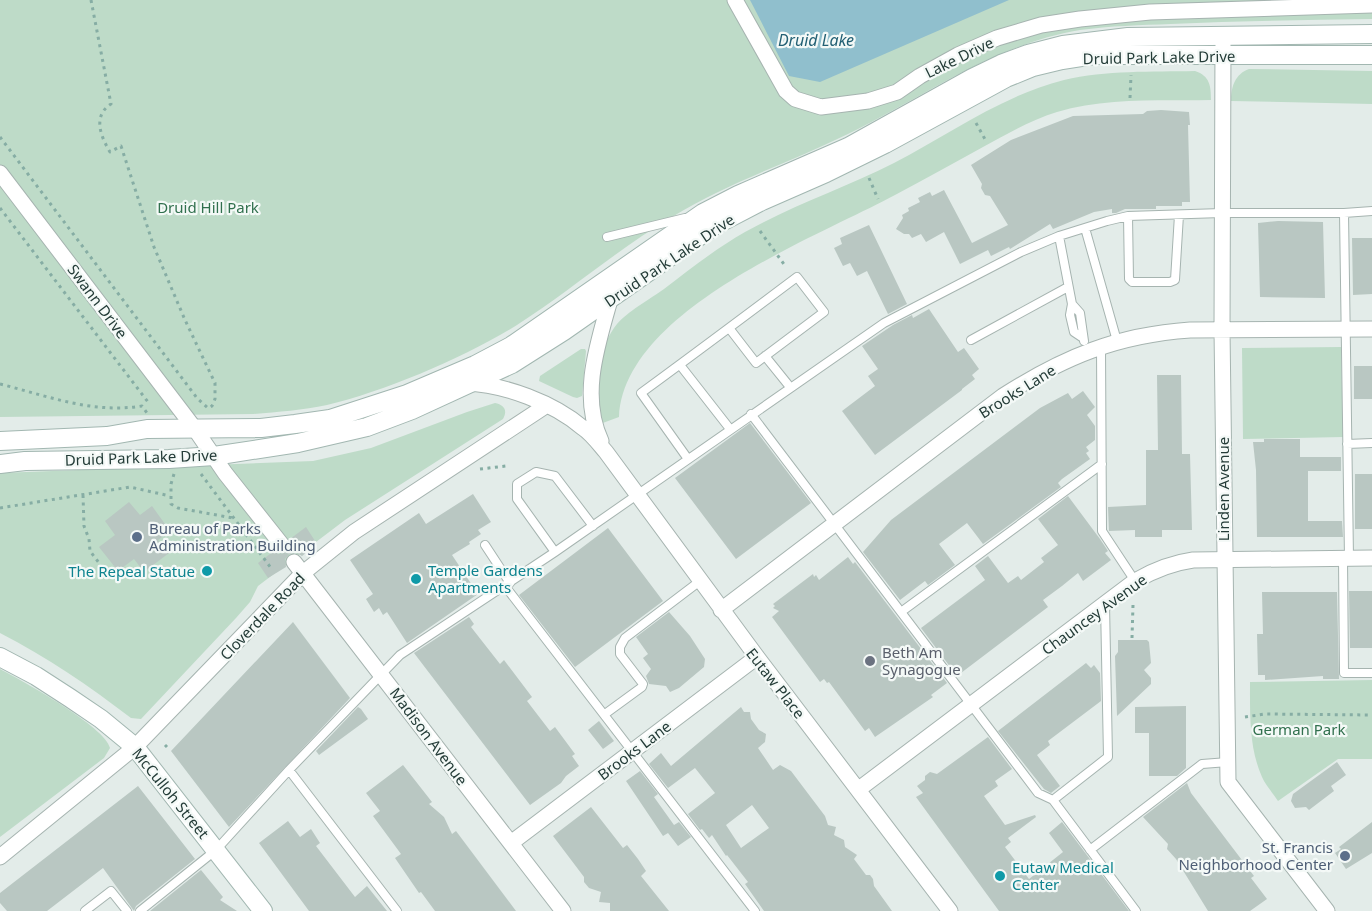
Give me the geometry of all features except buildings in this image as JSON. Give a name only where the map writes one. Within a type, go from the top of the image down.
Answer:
[{"type":"main road","name":"Druid Park Lake Drive","points":[[0,441],[106,436],[147,421],[195,429],[261,428],[330,418],[364,409],[426,386],[511,346],[704,213],[738,195],[873,135],[972,78],[1019,57],[1063,45],[1102,39],[1223,34],[1372,33]]},
{"type":"main road","name":"Druid Park Lake Drive","points":[[0,464],[25,461],[214,456],[298,442],[367,427],[512,364],[610,300],[714,226],[885,144],[1015,74],[1062,60],[1094,55],[1372,55]]},
{"type":"main road","points":[[0,429],[147,421]]},
{"type":"main road","name":"McCulloh Street","points":[[0,657],[70,698],[101,719],[135,747],[263,911]]},
{"type":"street","name":"Lake Drive","points":[[735,0],[786,91],[795,99],[820,107],[868,101],[897,92],[958,55],[997,38],[1041,26],[1150,12],[1372,5]]},
{"type":"street","name":"Linden Avenue","points":[[1223,34],[1222,330],[1228,782],[1327,911]]},
{"type":"street","name":"Swann Drive","points":[[0,173],[195,429]]},
{"type":"street","name":"Eutaw Place","points":[[606,452],[594,427],[591,389],[603,321],[610,300]]},
{"type":"street","name":"Brooks Lane","points":[[721,610],[1003,396],[1090,346],[1164,332],[1372,329]]},
{"type":"street","name":"Eutaw Place","points":[[426,386],[472,383],[520,393],[547,405],[585,429],[606,452],[721,610],[950,911]]},
{"type":"street","name":"Cloverdale Road","points":[[0,857],[135,747],[298,567],[547,405]]},
{"type":"street","points":[[195,429],[282,545]]},
{"type":"street","name":"Chauncey Avenue","points":[[859,789],[1135,581],[1173,563],[1224,559],[1372,558]]},
{"type":"street","name":"Madison Avenue","points":[[298,567],[563,911]]},
{"type":"street","name":"Brooks Lane","points":[[511,843],[757,657]]},
{"type":"lane","points":[[140,911],[216,850],[381,673],[400,656],[508,585],[884,323],[1022,252],[1059,236],[1128,216],[1372,211]]},
{"type":"lane","points":[[607,237],[704,213]]},
{"type":"lane","points":[[1344,213],[1347,444],[1344,673],[1372,672]]},
{"type":"lane","points":[[1128,216],[1129,279],[1132,282],[1170,282],[1175,280],[1179,215]]},
{"type":"lane","points":[[1085,228],[1117,341]]},
{"type":"lane","points":[[1059,236],[1072,304],[1070,315],[1074,332],[1090,346],[1101,464],[1102,531],[1135,581]]},
{"type":"lane","points":[[688,459],[641,393],[797,277],[824,312],[756,363],[729,328]]},
{"type":"lane","points":[[971,340],[1068,287]]},
{"type":"lane","points":[[765,356],[790,387]]},
{"type":"lane","points":[[680,365],[730,429]]},
{"type":"lane","points":[[751,414],[1038,793],[1053,800],[1136,911]]},
{"type":"lane","points":[[1347,444],[1372,443]]},
{"type":"lane","points":[[901,612],[1101,464]]},
{"type":"lane","points":[[555,552],[517,499],[517,484],[536,472],[555,477],[593,526]]},
{"type":"lane","points":[[485,545],[508,585],[755,911]]},
{"type":"lane","points":[[605,714],[643,684],[620,654],[620,647],[625,638],[700,581]]},
{"type":"lane","points":[[1053,800],[1108,757],[1105,604]]},
{"type":"lane","points":[[1090,850],[1202,764],[1228,762]]},
{"type":"lane","points":[[289,770],[397,911]]},
{"type":"lane","points":[[85,911],[111,891],[127,911]]},
{"type":"path","points":[[0,137],[195,399],[207,409],[212,406],[216,391],[215,383],[154,247],[121,147],[110,153],[101,136],[99,123],[105,108],[111,104],[91,0]]},
{"type":"path","points":[[1130,98],[1131,75]]},
{"type":"path","points":[[976,123],[986,141]]},
{"type":"path","points":[[869,178],[878,199]]},
{"type":"path","points":[[0,208],[148,402]]},
{"type":"path","points":[[760,231],[786,267]]},
{"type":"path","points":[[0,384],[57,401],[93,408],[121,409],[142,406],[154,399]]},
{"type":"path","points":[[142,406],[147,421]]},
{"type":"path","points":[[476,470],[506,466],[508,469]]},
{"type":"path","points":[[175,471],[170,496],[171,504],[178,508],[233,518]]},
{"type":"path","points":[[200,473],[271,568]]},
{"type":"path","points":[[0,508],[130,487],[170,496]]},
{"type":"path","points":[[84,495],[84,526],[89,539],[90,551],[109,576],[117,572]]},
{"type":"path","points":[[1132,638],[1133,605]]},
{"type":"path","points":[[1245,717],[1265,714],[1372,715]]},
{"type":"green space","name":"Druid Hill Park","points":[[0,0],[1372,0],[1372,19],[1114,27],[1080,30],[1018,47],[960,73],[848,134],[736,183],[693,205],[652,229],[517,325],[474,349],[425,372],[350,399],[309,408],[254,414],[0,417]]},
{"type":"green space","points":[[1249,69],[1372,71],[1372,104],[1231,101],[1235,82],[1240,74]]},
{"type":"green space","points":[[1195,71],[1209,82],[1211,100],[1114,102],[1076,107],[1047,115],[1010,132],[729,282],[687,311],[653,343],[629,379],[619,417],[600,424],[598,385],[601,359],[604,347],[617,324],[632,310],[745,232],[894,163],[997,106],[1041,87],[1064,80],[1096,75]]},
{"type":"green space","points":[[1341,347],[1343,437],[1243,439],[1242,348]]},
{"type":"green space","points":[[581,349],[586,351],[582,396],[573,397],[539,381],[540,376]]},
{"type":"green space","points":[[495,403],[504,408],[503,419],[345,520],[258,586],[250,602],[236,618],[141,719],[131,718],[67,672],[0,633],[0,473],[313,461],[371,448]]},
{"type":"green space","points":[[0,669],[43,693],[79,717],[105,739],[110,748],[104,758],[0,837]]},
{"type":"green space","name":"German Park","points":[[1372,680],[1372,759],[1338,759],[1278,801],[1264,780],[1255,754],[1251,731],[1250,682]]},
{"type":"water","name":"Druid Lake","points":[[750,0],[1009,0],[820,82],[789,76]]},
{"type":"place","name":"Bureau of Parks Administration Building","points":[[137,537]]},
{"type":"place","name":"The Repeal Statue","points":[[207,571]]},
{"type":"place","name":"Temple Gardens Apartments","points":[[416,579]]},
{"type":"place","name":"Beth Am Synagogue","points":[[870,661]]},
{"type":"place","name":"St. Francis Neighborhood Center","points":[[1345,856]]},
{"type":"place","name":"Eutaw Medical Center","points":[[1000,876]]}]
